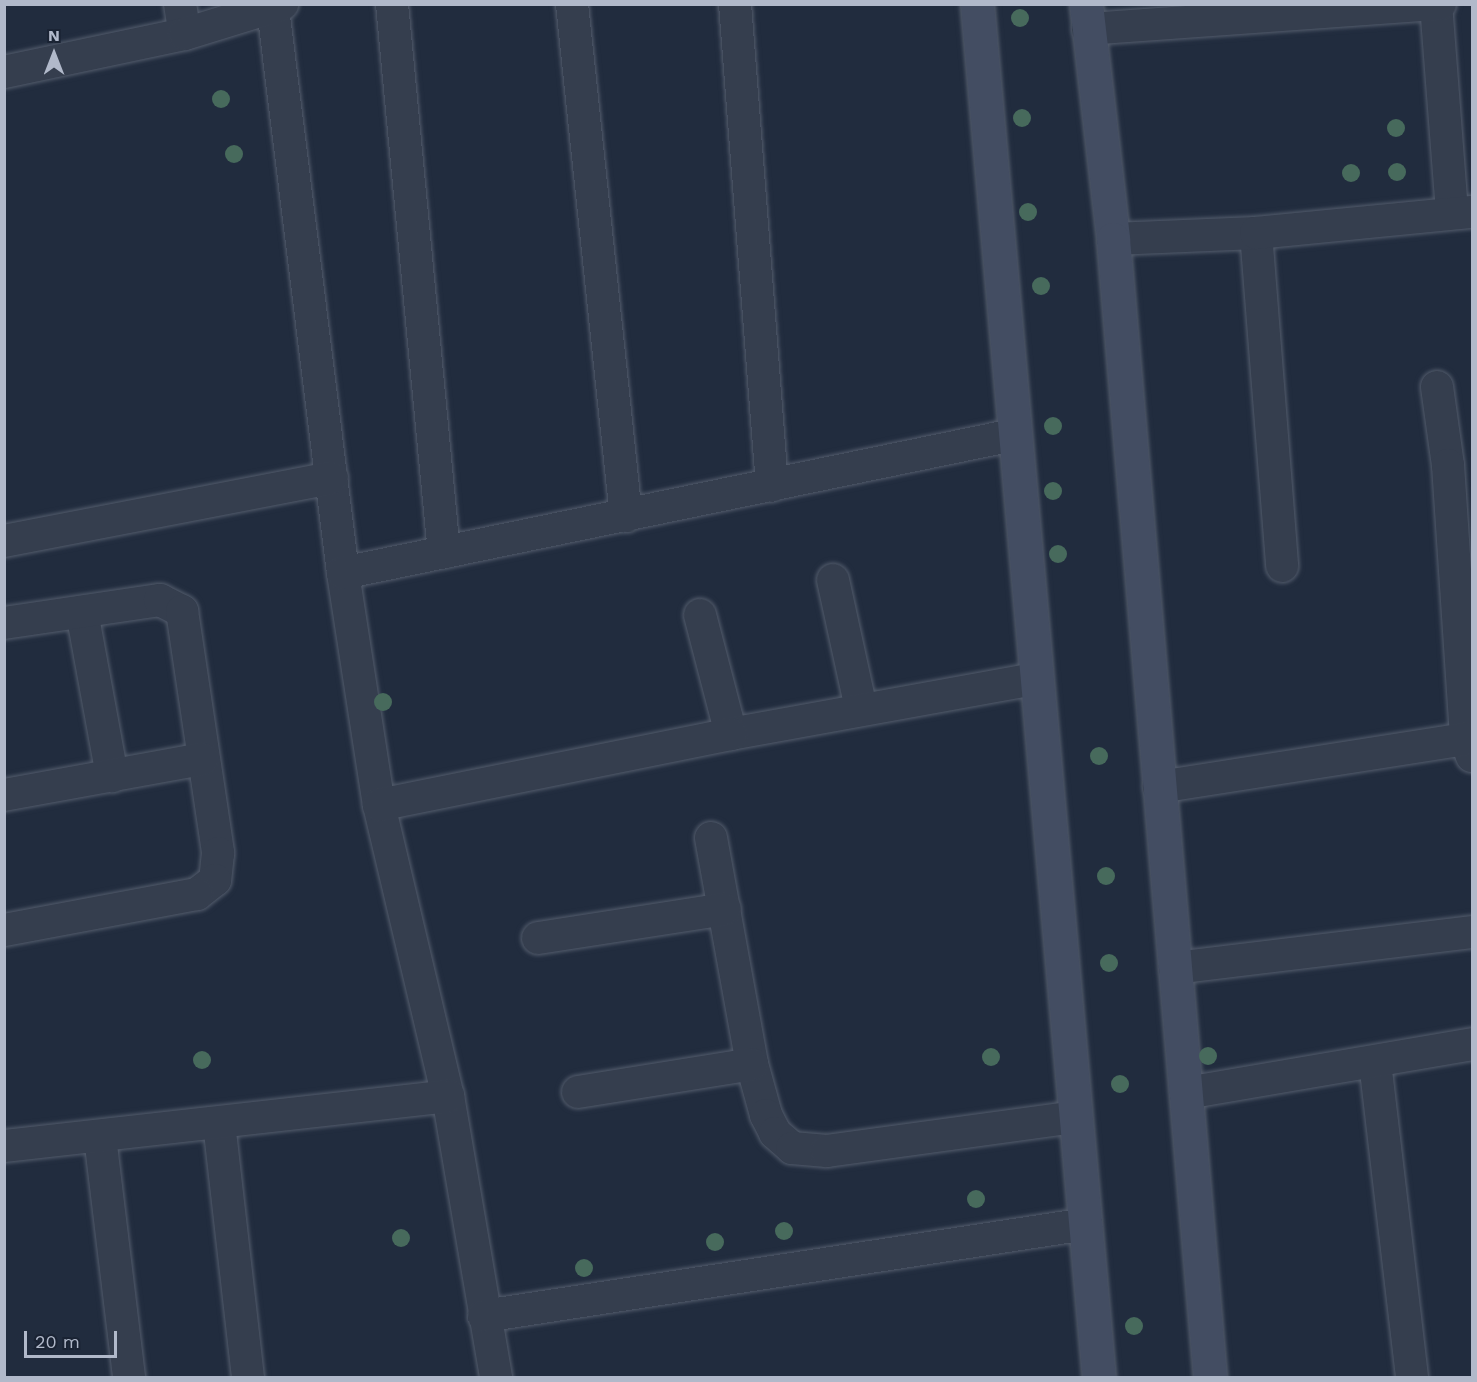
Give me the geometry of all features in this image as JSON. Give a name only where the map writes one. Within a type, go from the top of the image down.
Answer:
[{"type":"street","points":[[392,4],[444,553]]},
{"type":"street","points":[[572,4],[626,516]]},
{"type":"street","points":[[735,4],[772,486]]},
{"type":"street","points":[[977,4],[1012,435],[1099,1377]]},
{"type":"street","points":[[1113,239],[1256,233],[1462,212],[1437,5],[1087,17],[1113,239],[1210,1377]]},
{"type":"street","points":[[4,72],[182,19],[278,7],[343,573],[380,806],[448,1096],[496,1377]]},
{"type":"street","points":[[1256,233],[1282,566]]},
{"type":"street","points":[[1159,786],[1469,748],[1460,463],[1437,387]]},
{"type":"street","points":[[343,573],[1012,435]]},
{"type":"street","points":[[4,541],[332,478]]},
{"type":"street","points":[[833,580],[861,708]]},
{"type":"street","points":[[4,623],[160,600],[182,611],[218,854],[209,888],[4,930]]},
{"type":"street","points":[[82,612],[112,776]]},
{"type":"street","points":[[700,615],[730,734]]},
{"type":"street","points":[[380,806],[861,708],[1035,679]]},
{"type":"street","points":[[4,795],[203,759]]},
{"type":"street","points":[[711,838],[752,1064],[775,1133],[808,1152],[1076,1117]]},
{"type":"street","points":[[538,938],[725,909]]},
{"type":"street","points":[[1175,968],[1473,932]]},
{"type":"street","points":[[1186,1093],[1473,1044]]},
{"type":"street","points":[[1375,1062],[1412,1377]]},
{"type":"street","points":[[578,1092],[752,1064]]},
{"type":"street","points":[[4,1146],[448,1096]]},
{"type":"street","points":[[219,1123],[248,1377]]},
{"type":"street","points":[[100,1137],[129,1377]]},
{"type":"street","points":[[484,1316],[1086,1224]]}]
